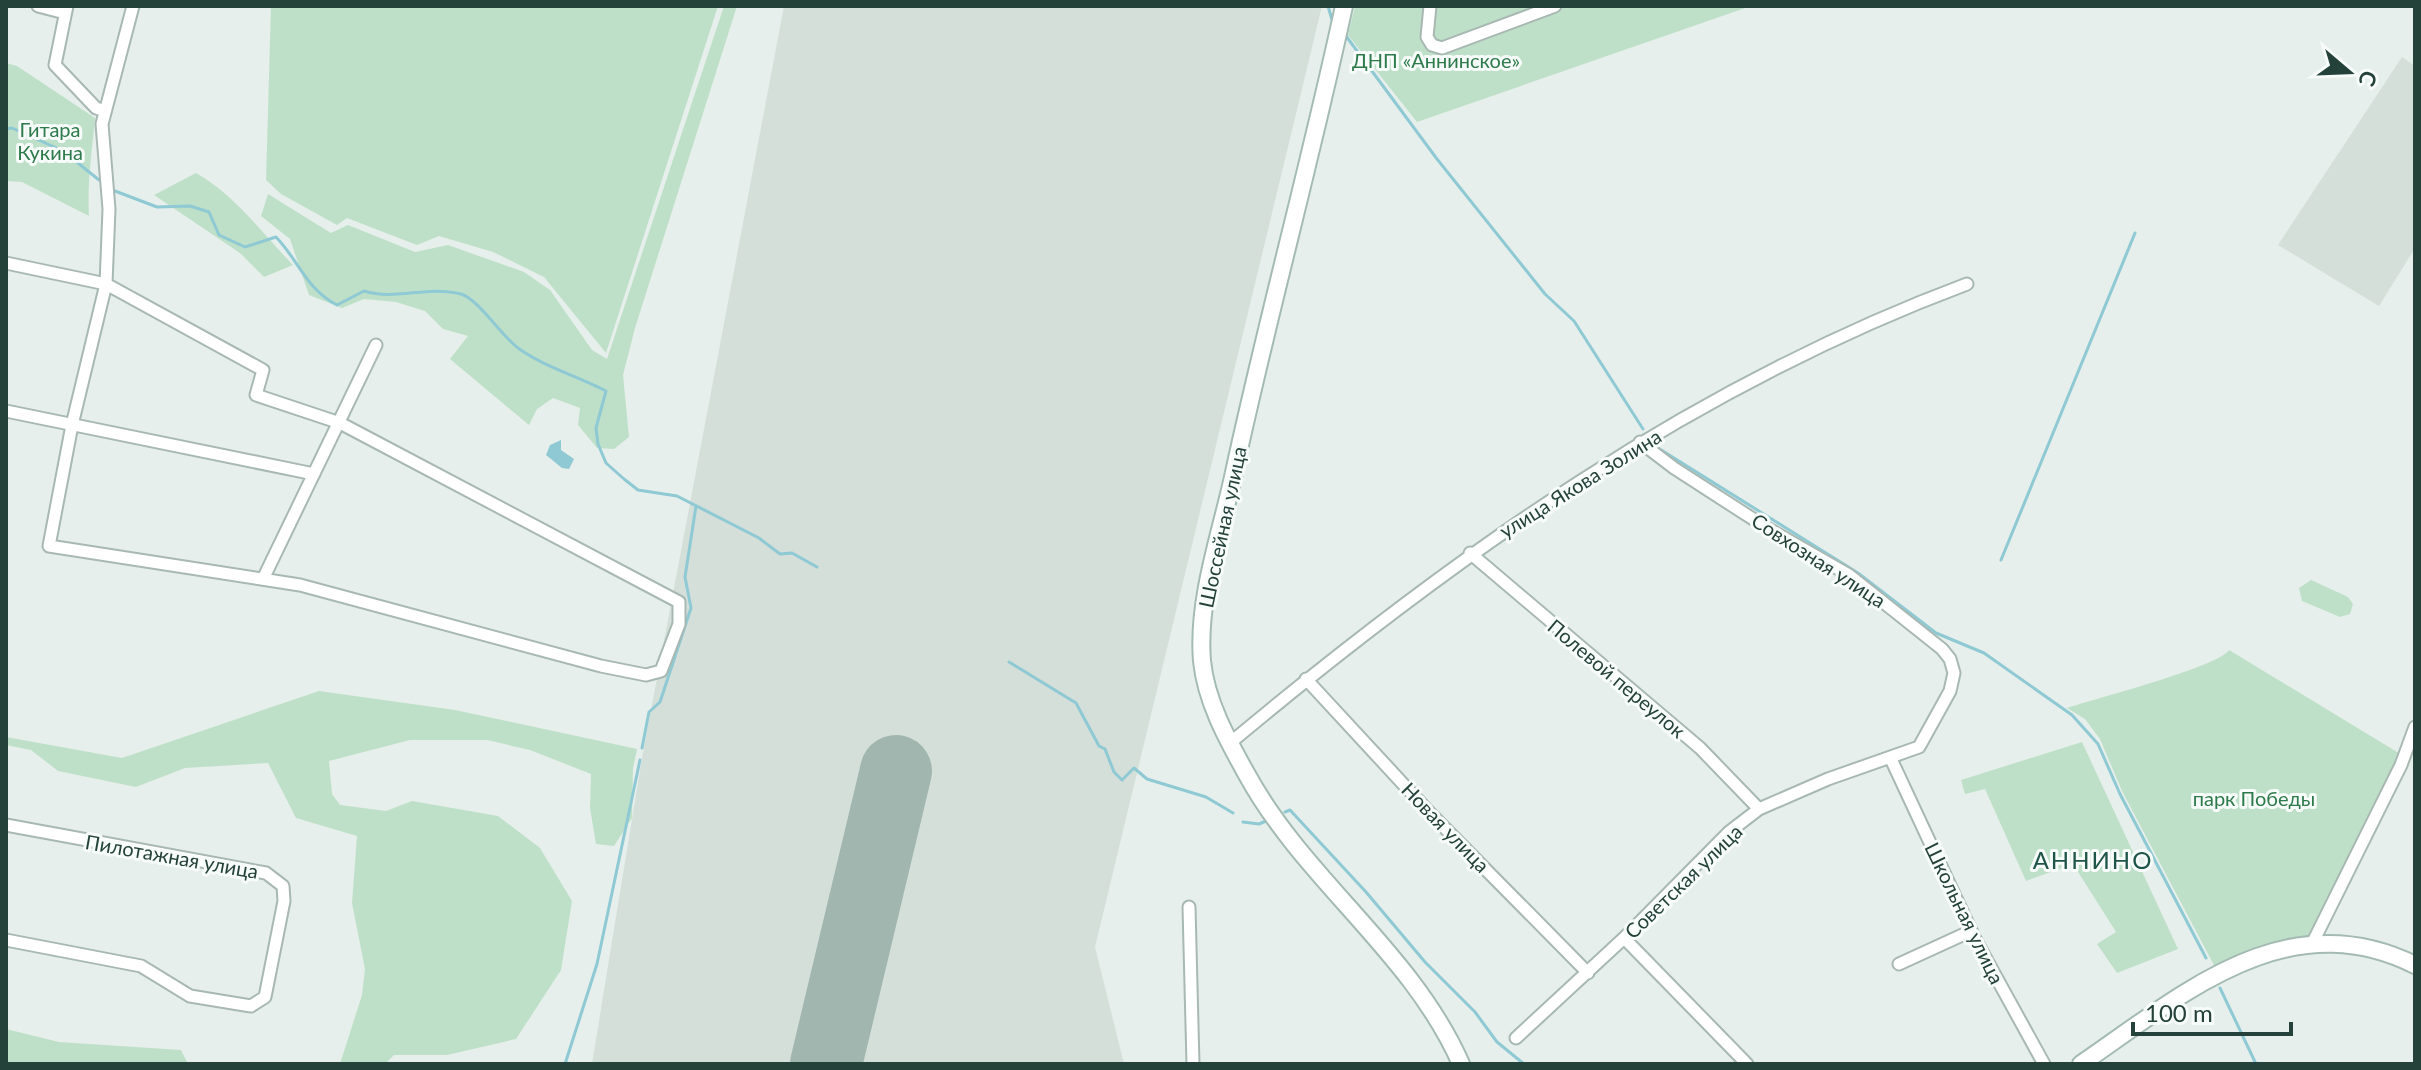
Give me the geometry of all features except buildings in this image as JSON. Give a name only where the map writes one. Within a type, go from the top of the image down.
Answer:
[{"type":"main road","name":"Шоссейная улица","points":[[1343,11],[1255,378],[1203,616],[1202,663],[1213,705],[1262,802],[1290,843],[1437,1016],[1461,1064]]},
{"type":"main road","points":[[2081,1064],[2204,980],[2262,954],[2312,944],[2353,944],[2415,965]]},
{"type":"street","points":[[38,6],[66,10],[55,65],[96,108],[105,111]]},
{"type":"street","points":[[6,263],[106,284],[263,370],[256,395],[340,423],[679,602],[679,624],[671,652],[661,671],[646,675],[601,666],[264,577],[49,546],[72,425],[106,284],[109,209],[102,124],[133,6]]},
{"type":"street","points":[[1430,6],[1427,37],[1432,45],[1442,48],[1555,6]]},
{"type":"street","name":"улица Якова Золина","points":[[1230,743],[1306,679],[1470,553],[1640,442],[1798,356],[1967,284]]},
{"type":"street","points":[[264,577],[376,345]]},
{"type":"street","points":[[6,411],[314,474]]},
{"type":"street","name":"Совхозная улица","points":[[1640,442],[1674,468],[1849,575],[1942,649],[1950,659],[1954,673],[1950,691],[1943,710],[1919,747]]},
{"type":"street","name":"Полевой переулок","points":[[1470,553],[1700,748],[1759,809]]},
{"type":"street","name":"Новая улица","points":[[1306,679],[1429,812],[1588,973]]},
{"type":"street","points":[[2312,944],[2401,765],[2415,727]]},
{"type":"street","name":"Советская улица","points":[[1516,1038],[1588,973],[1729,832],[1759,809],[1828,779],[1919,747]]},
{"type":"street","name":"Школьная улица","points":[[1891,759],[1971,931],[2044,1064]]},
{"type":"street","name":"Пилотажная улица","points":[[6,825],[266,873],[283,886],[284,901],[265,997],[251,1006],[190,996],[141,966],[6,940]]},
{"type":"street","points":[[1189,907],[1193,1064]]},
{"type":"street","points":[[1899,964],[1971,931]]},
{"type":"street","points":[[1624,938],[1747,1064]]},
{"type":"shaded area","points":[[784,6],[1322,6],[1095,947],[1124,1064],[592,1064],[643,752]]},
{"type":"shaded area","points":[[2402,57],[2415,66],[2415,248],[2379,306],[2278,245]]},
{"type":"green space","points":[[271,6],[718,6],[606,353],[544,277],[493,252],[439,236],[417,245],[347,218],[337,225],[281,194],[266,180]]},
{"type":"green space","points":[[724,6],[737,6],[635,328],[623,375],[629,437],[614,449],[597,448],[578,425],[580,408],[553,398],[537,409],[529,425],[450,359],[468,336],[443,329],[425,311],[396,302],[364,299],[342,308],[309,295],[290,239],[261,216],[268,194],[331,233],[348,225],[415,252],[448,245],[524,272],[550,290],[592,350],[607,359]]},
{"type":"green space","name":"ДНП «Аннинское»","points":[[1355,6],[1751,6],[1417,122],[1348,35]]},
{"type":"green space","name":"Гитара Кукина","points":[[6,63],[17,66],[95,118],[89,216],[22,182],[6,181]]},
{"type":"green space","points":[[196,173],[224,192],[293,265],[264,277],[240,253],[154,195]]},
{"type":"green space","points":[[2311,580],[2348,597],[2353,604],[2350,614],[2340,617],[2302,601],[2299,588]]},
{"type":"green space","name":"парк Победы","points":[[2229,650],[2402,755],[2309,941],[2216,969],[2122,791],[2100,739],[2085,719],[2067,708],[2203,665]]},
{"type":"green space","points":[[319,691],[455,710],[637,749],[633,768],[632,818],[614,846],[596,844],[590,808],[591,774],[530,750],[487,740],[410,740],[329,761],[332,794],[340,805],[386,811],[412,801],[498,816],[540,848],[572,901],[561,970],[516,1039],[447,1055],[394,1055],[385,1064],[340,1064],[362,995],[365,969],[352,903],[357,836],[296,818],[268,763],[185,768],[136,787],[58,771],[31,750],[6,745],[6,737],[122,758]]},
{"type":"green space","points":[[2082,742],[2178,949],[2117,973],[2097,944],[2116,932],[2073,864],[2026,881],[1985,789],[1965,794],[1961,780]]},
{"type":"green space","points":[[6,1029],[59,1042],[181,1050],[188,1064],[6,1064]]},
{"type":"water","points":[[561,440],[561,450],[574,459],[569,469],[562,468],[546,455],[550,445]]},
{"type":"waterway","points":[[1328,6],[1332,20]]},
{"type":"waterway","points":[[1346,36],[1437,159],[1545,294],[1574,321],[1643,429]]},
{"type":"waterway","points":[[6,129],[12,128],[63,151],[99,180]]},
{"type":"waterway","points":[[115,191],[157,207],[190,206],[209,212],[219,235],[245,247],[276,237],[310,283],[337,305],[364,291],[376,294],[436,291],[468,297],[518,348],[539,361],[606,391],[596,428],[598,444],[606,463],[638,490],[677,496],[759,538],[780,554],[792,553],[817,567]]},
{"type":"waterway","points":[[2001,560],[2135,233]]},
{"type":"waterway","points":[[1650,443],[1858,573],[1936,633],[1984,653],[2072,715],[2098,744],[2120,794],[2206,958]]},
{"type":"waterway","points":[[642,748],[649,712],[660,702],[691,608],[685,577],[696,506]]},
{"type":"waterway","points":[[1009,662],[1076,703],[1099,746],[1105,749],[1114,772],[1122,780],[1134,768],[1147,779],[1206,797],[1233,813]]},
{"type":"waterway","points":[[565,1064],[597,964],[640,760]]},
{"type":"waterway","points":[[1285,812],[1290,810],[1425,962],[1475,1012],[1497,1042],[1524,1064]]},
{"type":"waterway","points":[[1243,822],[1259,824],[1266,821]]},
{"type":"waterway","points":[[2220,988],[2256,1064]]},
{"type":"runway","points":[[826,1064],[896,771]]},
{"type":"district","name":"АННИНО","points":[[2093,859]]}]
